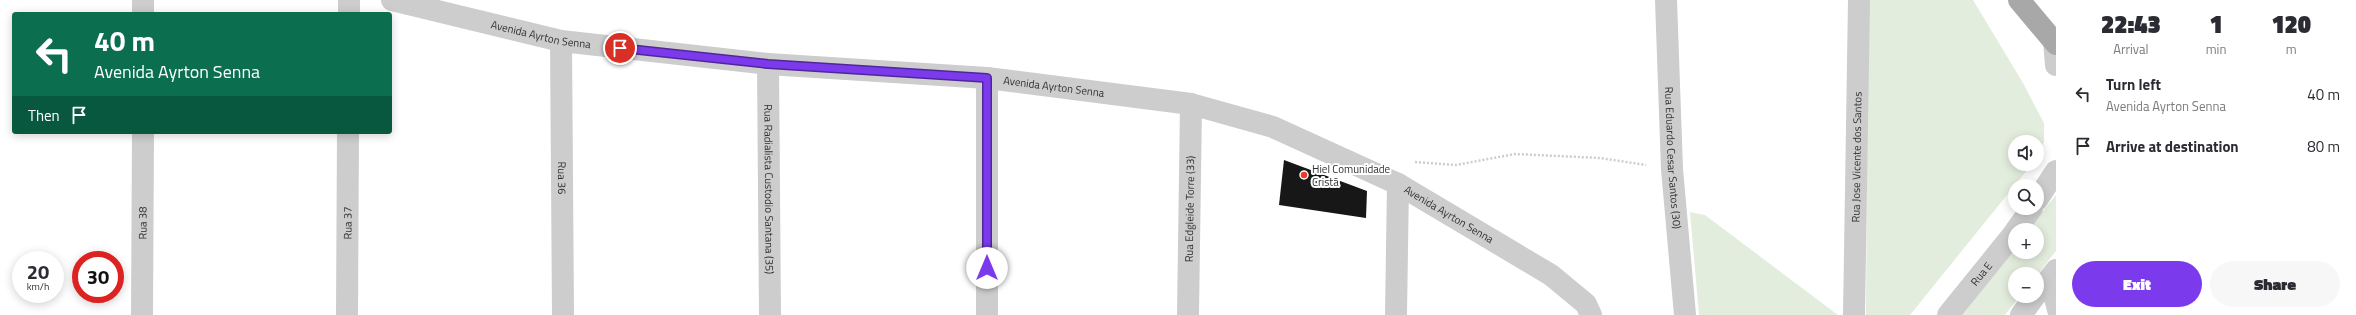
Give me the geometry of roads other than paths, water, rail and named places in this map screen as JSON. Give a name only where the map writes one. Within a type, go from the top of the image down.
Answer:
[{"type":"main road","points":[[2019,0],[2052,39]]},
{"type":"main road","points":[[2042,0],[2052,39]]},
{"type":"street","points":[[143,12],[144,0]]},
{"type":"street","points":[[349,0],[349,12]]},
{"type":"street","name":"Avenida Ayrton Senna","points":[[392,0],[561,41],[768,64],[987,78],[1191,104],[1273,127],[1398,184],[1551,275],[1586,304],[1591,315]]},
{"type":"street","name":"Rua Eduardo Cesar Santos (30)","points":[[1666,0],[1672,169],[1685,315]]},
{"type":"street","name":"Rua Jose Vicente dos Santos","points":[[1854,315],[1859,0]]},
{"type":"street","points":[[2052,39],[2056,65]]},
{"type":"street","name":"Rua 36","points":[[561,41],[563,315]]},
{"type":"street","name":"Rua Radialista Custodio Santana (35)","points":[[768,64],[770,315]]},
{"type":"street","points":[[987,78],[987,315]]},
{"type":"street","name":"Rua Edgleide Torre (33)","points":[[1188,315],[1191,104]]},
{"type":"street","name":"Rua 38","points":[[142,315],[143,134]]},
{"type":"street","name":"Rua 37","points":[[347,315],[348,134]]},
{"type":"street","points":[[2044,189],[2056,171]]},
{"type":"street","points":[[1396,315],[1398,184]]},
{"type":"street","name":"Rua E","points":[[1948,315],[2008,241]]},
{"type":"street","points":[[2021,315],[2030,303]]},
{"type":"lane","points":[[2044,285],[2056,310]]},
{"type":"place","name":"Hiel Comunidade Cristã","points":[[1304,175]]}]
